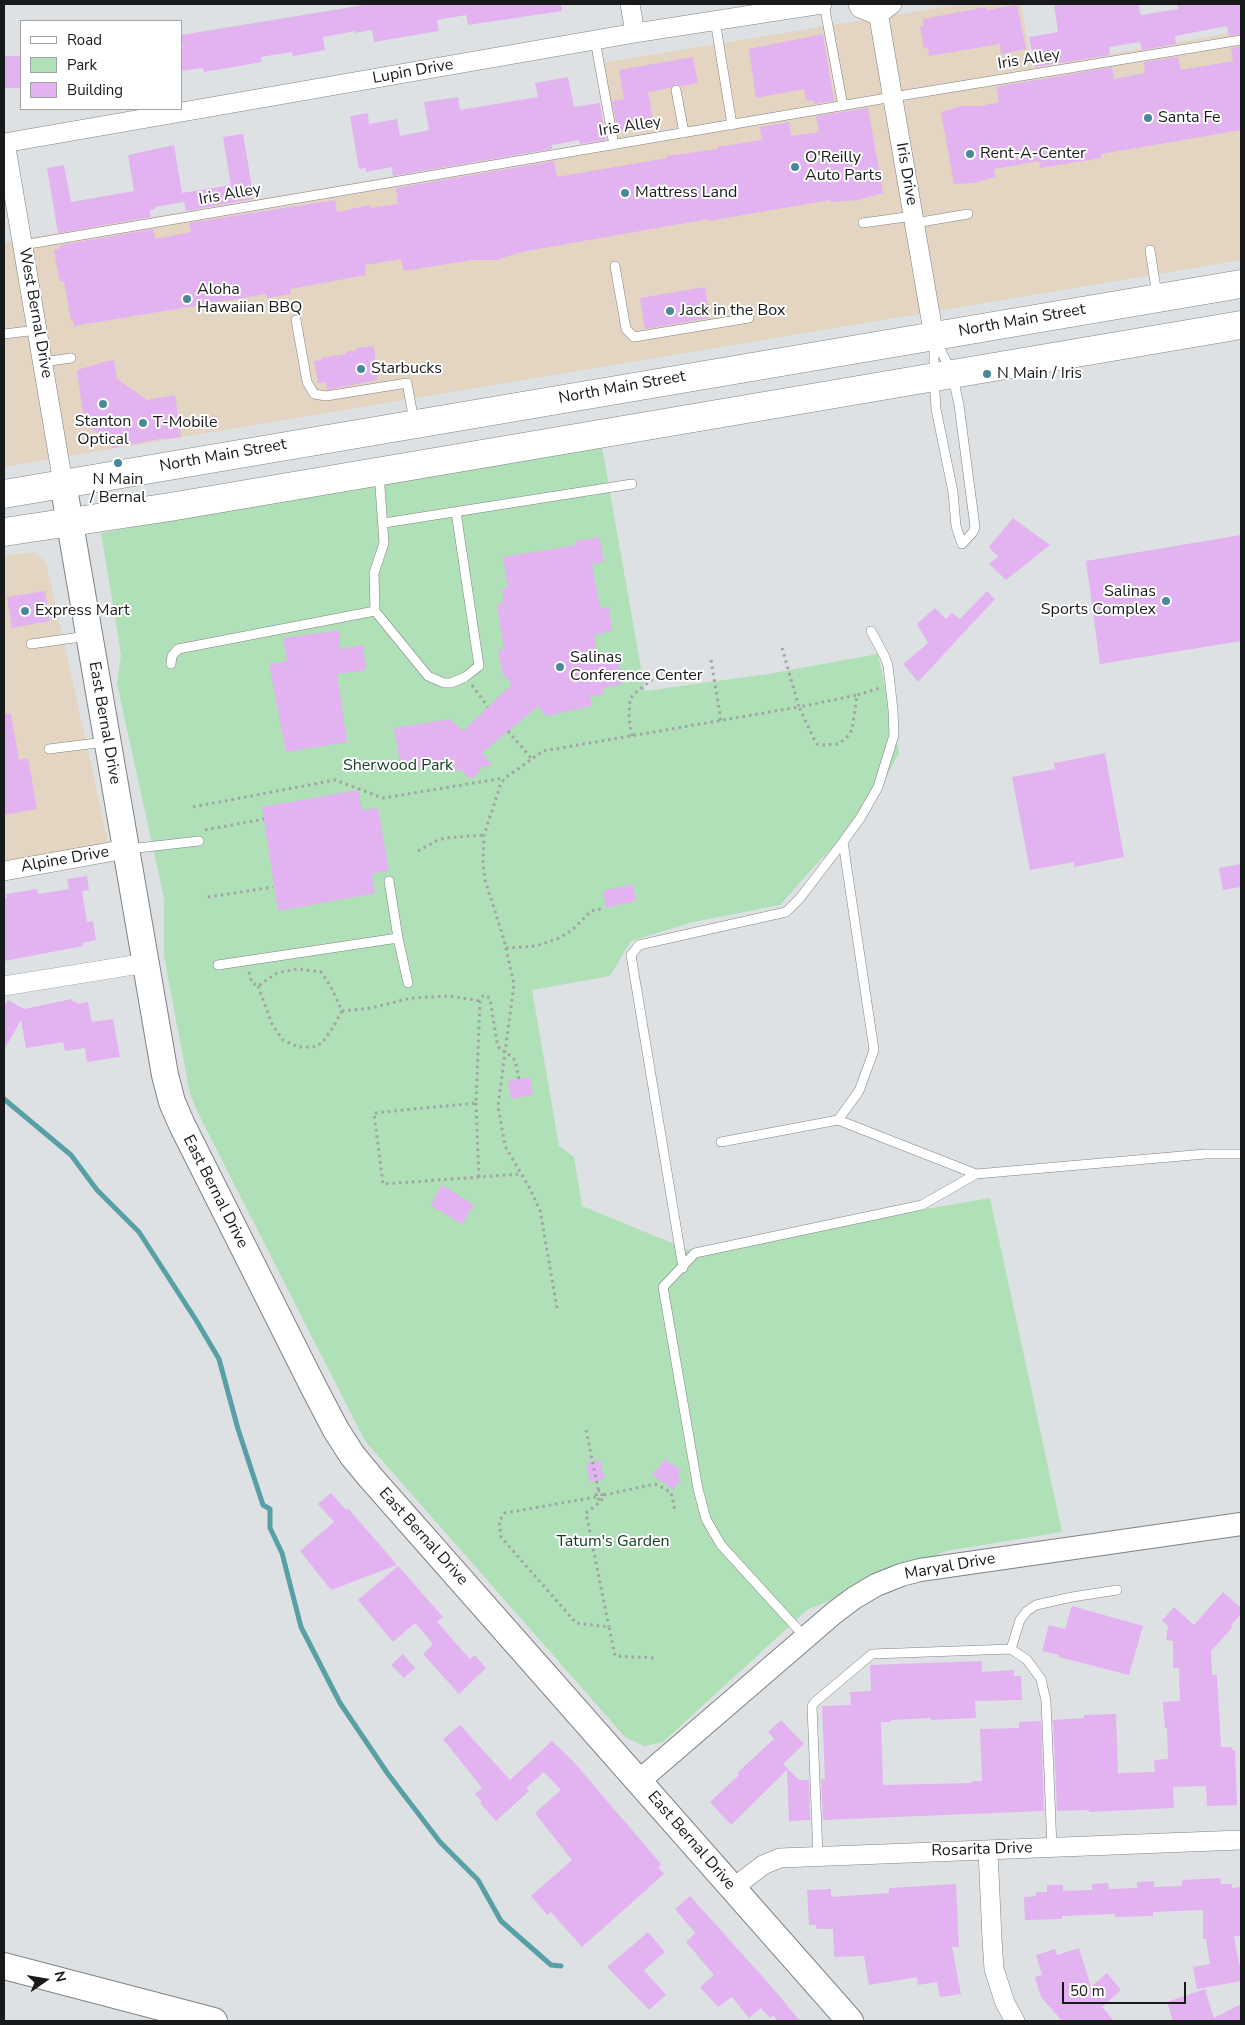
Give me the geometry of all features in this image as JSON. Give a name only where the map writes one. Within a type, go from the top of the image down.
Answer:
[{"type":"main road","name":"North Main Street","points":[[4,494],[1241,284]]},
{"type":"main road","points":[[4,532],[70,523],[1241,325]]},
{"type":"main road","name":"East Bernal Drive","points":[[63,484],[88,636],[172,1102],[336,1430],[352,1455],[371,1478],[639,1781],[732,1890],[850,2021]]},
{"type":"main road","points":[[4,1966],[214,2021]]},
{"type":"street","points":[[630,4],[635,34]]},
{"type":"street","name":"Lupin Drive","points":[[4,142],[595,40],[823,4]]},
{"type":"street","points":[[858,4],[865,11],[885,8]]},
{"type":"street","name":"Iris Drive","points":[[885,8],[893,97],[934,337]]},
{"type":"street","name":"West Bernal Drive","points":[[4,142],[9,199],[23,245],[63,484]]},
{"type":"street","name":"Alpine Drive","points":[[4,872],[126,849]]},
{"type":"street","points":[[4,986],[146,963]]},
{"type":"street","name":"Maryal Drive","points":[[639,1781],[844,1605],[866,1590],[888,1580],[910,1573],[1241,1524]]},
{"type":"street","name":"Rosarita Drive","points":[[732,1890],[772,1860],[818,1856],[1241,1840]]},
{"type":"street","points":[[988,1850],[994,1968],[1003,1998],[1014,2021]]},
{"type":"lane","points":[[823,4],[843,106]]},
{"type":"lane","points":[[715,20],[732,125]]},
{"type":"lane","points":[[595,40],[614,145]]},
{"type":"lane","name":"Iris Alley","points":[[23,245],[893,97],[1241,40]]},
{"type":"lane","points":[[676,90],[684,133]]},
{"type":"lane","points":[[863,223],[968,214]]},
{"type":"lane","points":[[1150,250],[1158,298]]},
{"type":"lane","points":[[615,266],[626,329],[634,337],[750,318]]},
{"type":"lane","points":[[296,320],[307,382],[314,394],[326,396],[407,383],[414,424]]},
{"type":"lane","points":[[4,334],[38,330]]},
{"type":"lane","points":[[934,337],[943,375],[936,409],[953,492],[956,526],[962,544],[975,527],[960,405],[943,375],[934,337]]},
{"type":"lane","points":[[43,362],[71,358]]},
{"type":"lane","points":[[379,470],[384,543],[374,573],[375,611],[428,676],[437,681],[450,683],[465,677],[479,666],[456,512]]},
{"type":"lane","points":[[384,524],[632,484]]},
{"type":"lane","points":[[953,492],[970,487]]},
{"type":"lane","points":[[171,664],[172,656],[178,648],[375,611]]},
{"type":"lane","points":[[683,1268],[631,959],[632,952],[639,945],[786,912],[800,898],[843,842],[861,817],[878,787],[891,750],[894,735],[891,685],[885,657],[872,632]]},
{"type":"lane","points":[[31,644],[88,636]]},
{"type":"lane","points":[[49,750],[108,741]]},
{"type":"lane","points":[[126,849],[198,836]]},
{"type":"lane","points":[[838,1120],[859,1091],[874,1050],[843,842]]},
{"type":"lane","points":[[389,881],[398,938],[408,983]]},
{"type":"lane","points":[[218,965],[398,938]]},
{"type":"lane","points":[[721,1142],[838,1120],[976,1174]]},
{"type":"lane","points":[[805,1638],[721,1545],[706,1519],[698,1489],[663,1288],[695,1253],[922,1205],[976,1174],[1206,1154],[1241,1154]]},
{"type":"lane","points":[[1012,1649],[1020,1620],[1036,1605],[1117,1590]]},
{"type":"lane","points":[[818,1856],[812,1714],[815,1702],[872,1654],[1012,1649],[1027,1660],[1041,1679],[1044,1688],[1052,1848]]},
{"type":"path","points":[[782,648],[799,707],[817,744],[838,744],[846,738],[852,730],[857,695]]},
{"type":"path","points":[[711,660],[721,721]]},
{"type":"path","points":[[632,736],[629,718],[630,699],[665,669]]},
{"type":"path","points":[[465,677],[488,706]]},
{"type":"path","points":[[557,1308],[540,1210],[505,1146],[500,1124],[499,1096],[514,984],[506,948],[485,880],[483,862],[484,835],[501,783],[531,758],[543,751],[799,707],[857,695],[891,685]]},
{"type":"path","points":[[508,731],[531,758]]},
{"type":"path","points":[[193,807],[335,780],[383,798],[505,778]]},
{"type":"path","points":[[198,836],[264,819]]},
{"type":"path","points":[[418,851],[445,838],[484,835]]},
{"type":"path","points":[[208,897],[273,887]]},
{"type":"path","points":[[506,948],[536,946],[559,938],[572,930],[591,911],[601,909]]},
{"type":"path","points":[[245,961],[252,983],[258,986],[272,1024],[283,1040],[298,1047],[312,1047],[322,1043],[342,1011]]},
{"type":"path","points":[[258,986],[277,974],[297,969],[320,972],[331,986],[342,1011]]},
{"type":"path","points":[[479,1178],[476,1103],[480,1001],[486,995],[490,999],[500,1050],[506,1052],[515,1060],[518,1079]]},
{"type":"path","points":[[342,1011],[371,1008],[411,998],[450,996],[480,1001]]},
{"type":"path","points":[[476,1103],[374,1112],[383,1184],[521,1174]]},
{"type":"path","points":[[586,1430],[599,1496],[586,1513],[615,1656],[655,1658]]},
{"type":"path","points":[[609,1627],[576,1623],[501,1536],[500,1518],[505,1513],[655,1484],[671,1492],[674,1511]]},
{"type":"shaded area","points":[[961,4],[1021,4],[1032,68],[1241,31],[1241,260],[4,467],[4,242],[607,140],[595,64]]},
{"type":"shaded area","points":[[34,552],[46,562],[109,846],[4,863],[4,556]]},
{"type":"green space","name":"Sherwood Park","points":[[602,447],[645,691],[768,674],[878,654],[899,753],[866,815],[821,859],[780,905],[693,922],[631,941],[610,976],[532,990],[559,1146],[574,1157],[582,1206],[689,1250],[990,1198],[1062,1532],[946,1551],[807,1610],[663,1742],[644,1746],[625,1737],[365,1441],[201,1119],[190,1094],[164,956],[164,898],[117,684],[121,654],[101,533],[415,476]]},
{"type":"building","points":[[370,4],[561,4],[562,11],[468,25],[466,15],[437,20],[439,31],[374,42],[372,30],[355,33],[355,31],[323,37],[325,50],[293,56],[292,52],[261,57],[262,62],[204,72],[203,68],[182,71],[182,35]]},
{"type":"building","points":[[1054,4],[1138,4],[1141,15],[1178,9],[1178,5],[1186,4],[1241,4],[1241,34],[1229,36],[1227,26],[1175,36],[1176,44],[1142,50],[1140,42],[1109,47],[1110,55],[1035,67],[1029,37],[1058,32]]},
{"type":"building","points":[[1017,5],[1026,49],[1001,54],[1000,44],[929,56],[928,48],[924,49],[920,27],[924,26],[923,19],[986,7],[987,10]]},
{"type":"building","points":[[823,34],[834,101],[814,104],[813,100],[806,101],[804,89],[756,98],[749,49]]},
{"type":"building","points":[[1241,46],[1241,130],[1101,154],[1101,158],[1040,168],[1039,161],[994,169],[995,177],[974,183],[954,184],[941,112],[962,106],[980,106],[999,102],[996,87],[1112,67],[1114,79],[1145,73],[1144,62],[1178,57],[1181,70],[1233,61],[1231,48]]},
{"type":"building","points":[[4,56],[20,56],[20,88],[4,88]]},
{"type":"building","points":[[693,57],[698,83],[681,86],[675,84],[670,88],[648,92],[654,126],[618,132],[612,101],[624,99],[619,70]]},
{"type":"building","points":[[568,77],[574,107],[600,103],[606,140],[580,144],[579,140],[552,145],[552,149],[393,176],[392,167],[366,172],[366,168],[359,169],[350,116],[368,113],[369,124],[397,119],[400,136],[429,130],[424,102],[458,97],[460,110],[538,97],[535,83]]},
{"type":"building","points":[[868,108],[883,193],[857,200],[830,202],[830,200],[708,221],[708,219],[521,252],[496,260],[471,260],[404,271],[401,259],[365,265],[366,275],[290,289],[291,294],[267,298],[266,294],[74,326],[73,320],[71,321],[64,281],[60,282],[54,250],[59,249],[61,245],[153,229],[155,239],[191,232],[189,223],[335,200],[337,212],[370,205],[370,208],[398,204],[396,188],[554,161],[557,177],[762,140],[760,127],[789,122],[791,136],[819,132],[816,116]]},
{"type":"building","points":[[243,134],[254,199],[186,211],[184,202],[155,207],[155,209],[150,210],[151,217],[58,233],[47,168],[64,165],[71,202],[134,191],[128,155],[174,145],[182,193],[231,185],[223,137]]},
{"type":"building","points":[[705,287],[710,318],[645,329],[640,298]]},
{"type":"building","points":[[374,346],[377,380],[327,390],[326,382],[318,383],[314,361],[346,354],[346,352],[357,350],[357,348]]},
{"type":"building","points":[[114,360],[117,379],[147,400],[175,395],[181,437],[165,438],[112,448],[112,443],[90,428],[85,429],[77,370]]},
{"type":"building","points":[[1013,518],[1050,545],[1006,580],[989,564],[998,557],[989,547]]},
{"type":"building","name":"Salinas Sports Complex","points":[[1241,535],[1241,641],[1100,664],[1086,561]]},
{"type":"building","name":"Salinas Conference Center","points":[[599,537],[604,562],[592,564],[600,608],[609,607],[612,631],[594,635],[598,660],[617,656],[622,684],[603,688],[604,694],[590,697],[592,706],[546,716],[538,706],[482,753],[492,765],[482,767],[473,778],[466,776],[462,770],[455,771],[454,761],[418,768],[414,761],[400,762],[394,728],[450,719],[463,731],[512,684],[503,675],[498,650],[504,649],[497,606],[504,600],[502,589],[508,588],[503,557],[576,545],[576,541]]},
{"type":"building","points":[[45,591],[50,621],[12,628],[7,597]]},
{"type":"building","points":[[987,591],[995,599],[918,682],[903,664],[928,643],[917,624],[935,608],[946,619],[952,613],[960,619]]},
{"type":"building","points":[[340,630],[340,649],[363,645],[366,670],[337,674],[347,742],[286,752],[269,664],[287,661],[283,638]]},
{"type":"building","points":[[4,714],[11,714],[19,760],[28,758],[37,809],[4,815]]},
{"type":"building","points":[[1105,753],[1124,857],[1074,867],[1074,862],[1030,870],[1012,777],[1055,769],[1054,763]]},
{"type":"building","points":[[358,790],[362,810],[378,808],[389,871],[372,874],[375,893],[278,911],[262,807]]},
{"type":"building","points":[[1241,864],[1241,887],[1223,890],[1219,868]]},
{"type":"building","points":[[87,876],[89,890],[82,891],[87,922],[93,921],[96,940],[82,943],[83,946],[4,961],[4,899],[7,898],[6,894],[37,889],[38,894],[69,889],[67,879]]},
{"type":"building","points":[[633,884],[636,901],[606,908],[603,891]]},
{"type":"building","points":[[72,999],[77,1004],[88,1002],[92,1022],[113,1019],[120,1057],[87,1062],[85,1048],[65,1051],[63,1042],[26,1048],[21,1020],[4,1050],[4,1007],[8,1000],[24,1009]]},
{"type":"building","points":[[530,1077],[533,1095],[511,1099],[508,1081]]},
{"type":"building","points":[[442,1185],[474,1205],[462,1224],[430,1205]]},
{"type":"building","points":[[665,1459],[681,1470],[677,1476],[681,1479],[674,1490],[652,1475]]},
{"type":"building","points":[[600,1460],[604,1480],[590,1482],[586,1463]]},
{"type":"building","points":[[331,1493],[346,1510],[348,1508],[397,1565],[331,1590],[300,1551],[334,1522],[318,1504]]},
{"type":"building","points":[[398,1566],[443,1617],[437,1622],[470,1659],[475,1655],[486,1668],[459,1694],[423,1654],[433,1644],[415,1623],[393,1642],[358,1600]]},
{"type":"building","points":[[1223,1592],[1241,1608],[1241,1614],[1231,1625],[1233,1627],[1211,1651],[1212,1675],[1217,1675],[1221,1747],[1232,1747],[1232,1750],[1235,1750],[1237,1805],[1207,1806],[1206,1786],[1173,1787],[1174,1808],[1089,1812],[1089,1810],[1057,1811],[1053,1720],[1084,1718],[1084,1715],[1116,1714],[1118,1773],[1155,1772],[1154,1760],[1168,1759],[1167,1728],[1165,1728],[1163,1702],[1180,1701],[1179,1668],[1173,1668],[1173,1641],[1166,1640],[1168,1626],[1162,1621],[1174,1607],[1194,1625]]},
{"type":"building","points":[[1072,1606],[1143,1626],[1129,1675],[1042,1651],[1049,1625],[1065,1629]]},
{"type":"building","points":[[403,1654],[415,1668],[404,1678],[391,1665]]},
{"type":"building","points":[[982,1661],[982,1672],[1014,1670],[1014,1676],[1021,1676],[1022,1700],[975,1701],[976,1718],[931,1720],[931,1718],[881,1722],[883,1785],[972,1783],[972,1781],[982,1781],[980,1729],[1019,1728],[1019,1722],[1041,1721],[1044,1811],[823,1820],[821,1779],[825,1779],[822,1706],[851,1705],[850,1692],[871,1691],[870,1665]]},
{"type":"building","points":[[781,1720],[804,1744],[783,1764],[799,1780],[809,1780],[810,1820],[789,1821],[787,1770],[731,1825],[710,1802],[739,1775],[737,1773],[774,1739],[768,1732]]},
{"type":"building","points":[[460,1725],[510,1780],[552,1741],[572,1760],[661,1864],[658,1867],[664,1874],[582,1947],[551,1912],[547,1915],[531,1896],[572,1860],[535,1813],[561,1790],[544,1772],[526,1788],[529,1791],[496,1821],[480,1803],[482,1802],[475,1794],[482,1788],[443,1739]]},
{"type":"building","points":[[1220,1878],[1221,1884],[1232,1884],[1232,1888],[1241,1887],[1241,1936],[1234,1936],[1239,1964],[1241,1964],[1241,1981],[1197,1989],[1193,1967],[1210,1964],[1206,1939],[1203,1939],[1203,1910],[1153,1912],[1153,1916],[1115,1917],[1115,1914],[1062,1916],[1062,1919],[1025,1920],[1024,1897],[1036,1896],[1036,1892],[1047,1892],[1047,1885],[1063,1885],[1063,1891],[1092,1890],[1092,1884],[1108,1883],[1109,1889],[1137,1888],[1137,1882],[1154,1881],[1154,1887],[1182,1886],[1182,1880]]},
{"type":"building","points":[[956,1884],[959,1947],[952,1947],[961,1994],[940,1997],[937,1982],[918,1985],[917,1977],[869,1985],[864,1956],[834,1957],[833,1929],[817,1929],[816,1925],[809,1925],[807,1890],[831,1889],[831,1897],[889,1893],[889,1888]]},
{"type":"building","points":[[690,1896],[800,2021],[778,2021],[773,2015],[770,2018],[761,2008],[749,2018],[732,1997],[718,2007],[700,1987],[714,1975],[686,1942],[695,1933],[675,1909]]},
{"type":"building","points":[[648,1932],[665,1952],[644,1970],[666,1995],[649,2010],[607,1967]]},
{"type":"building","points":[[1079,1948],[1091,1987],[1107,1973],[1121,1990],[1102,2007],[1114,2021],[1062,2021],[1041,1997],[1035,1977],[1042,1975],[1036,1955],[1055,1949],[1057,1955]]},
{"type":"building","points":[[1205,1989],[1214,2018],[1241,2004],[1241,2021],[1173,2021],[1167,2002]]},
{"type":"waterway","points":[[4,1099],[71,1155],[97,1190],[139,1232],[219,1359],[238,1429],[263,1505],[270,1509],[270,1528],[282,1553],[301,1627],[340,1703],[388,1774],[440,1842],[478,1880],[501,1921],[551,1965],[561,1966]]},
{"type":"place","name":"Santa Fe","points":[[1148,118]]},
{"type":"place","name":"Rent-A-Center","points":[[970,154]]},
{"type":"place","name":"O'Reilly Auto Parts","points":[[795,167]]},
{"type":"place","name":"Mattress Land","points":[[625,193]]},
{"type":"place","name":"Aloha Hawaiian BBQ","points":[[187,299]]},
{"type":"place","name":"Jack in the Box","points":[[670,311]]},
{"type":"place","name":"Starbucks","points":[[361,369]]},
{"type":"place","name":"N Main / Iris","points":[[987,374]]},
{"type":"place","name":"Stanton Optical","points":[[103,404]]},
{"type":"place","name":"T-Mobile","points":[[143,423]]},
{"type":"place","name":"N Main / Bernal","points":[[118,463]]},
{"type":"place","name":"Salinas Sports Complex","points":[[1166,601]]},
{"type":"place","name":"Express Mart","points":[[25,611]]},
{"type":"place","name":"Salinas Conference Center","points":[[560,667]]},
{"type":"park label","name":"Tatum's Garden","points":[[613,1542]]}]
